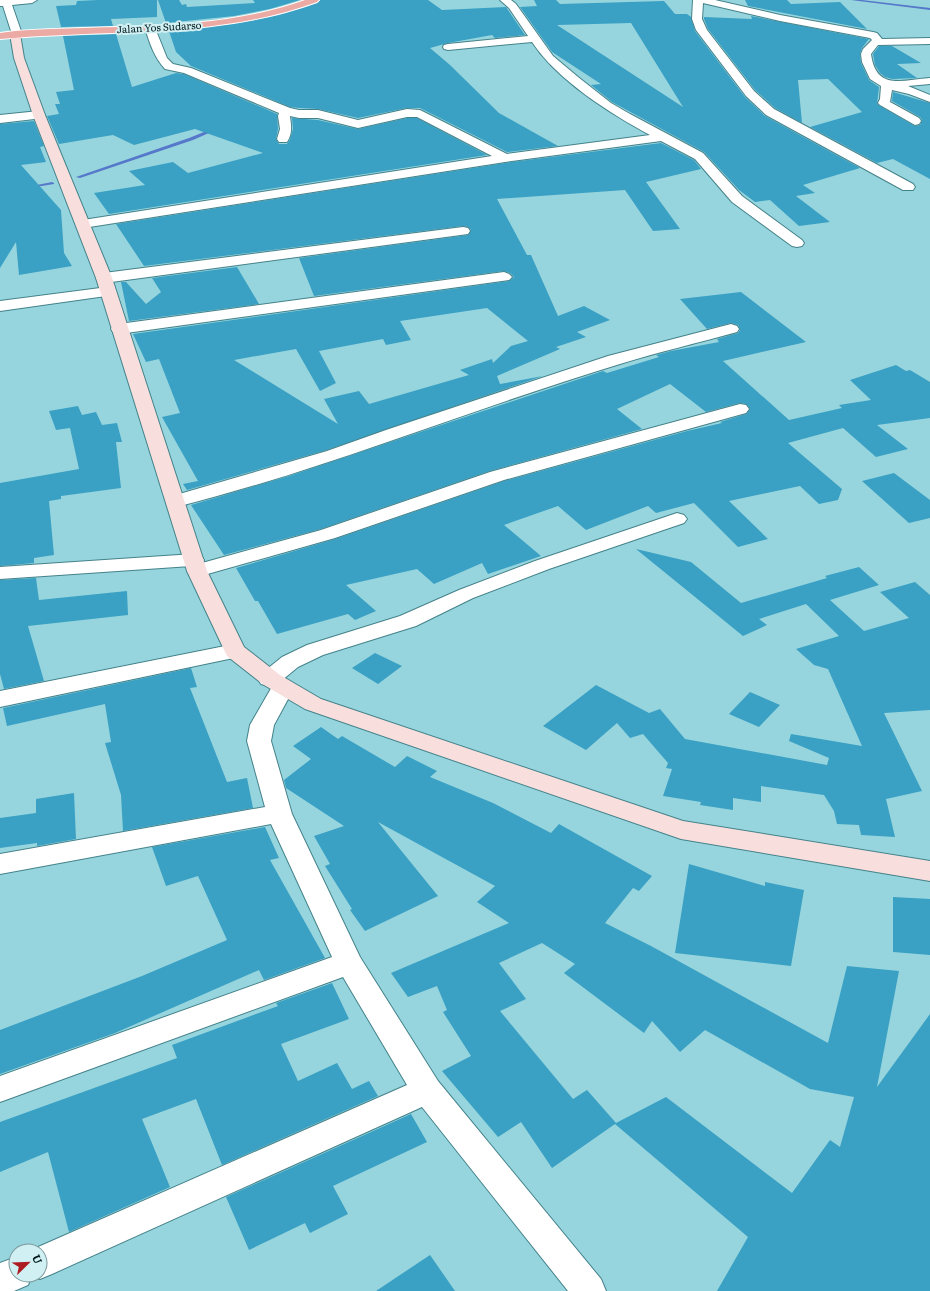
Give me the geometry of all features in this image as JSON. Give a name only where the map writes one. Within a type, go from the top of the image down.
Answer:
[{"type":"highway","name":"Jalan Yos Sudarso","points":[[8,33],[109,27],[233,16],[251,13],[292,0]]},
{"type":"highway","name":"Jalan Yos Sudarso","points":[[109,27],[150,28],[248,20],[314,0]]},
{"type":"main road","points":[[8,33],[106,285],[176,501],[195,565],[235,651],[276,684],[313,704],[681,830],[930,871]]},
{"type":"street","points":[[8,33],[4,2],[32,0]]},
{"type":"street","points":[[505,0],[513,6],[549,58],[591,94],[626,117],[699,156],[737,199],[797,243]]},
{"type":"street","points":[[698,0],[697,18],[699,25],[758,104],[908,187]]},
{"type":"street","points":[[702,0],[780,18],[865,33],[876,38],[876,42]]},
{"type":"street","points":[[150,28],[162,59],[169,67],[187,70],[268,105],[286,111],[301,114],[318,114],[358,124],[407,113],[420,114],[505,158]]},
{"type":"street","points":[[448,47],[535,39]]},
{"type":"street","points":[[930,41],[876,42],[868,49],[866,54],[867,62],[874,77],[887,85],[913,91],[930,99]]},
{"type":"street","points":[[887,85],[930,81]]},
{"type":"street","points":[[887,85],[886,99],[884,103],[915,121]]},
{"type":"street","points":[[283,140],[286,130],[284,116],[286,111]]},
{"type":"street","points":[[0,119],[39,115]]},
{"type":"street","points":[[83,224],[505,158],[662,137]]},
{"type":"street","points":[[0,306],[106,285],[463,231]]},
{"type":"street","points":[[119,329],[504,277]]},
{"type":"street","points":[[176,501],[334,456],[392,434],[614,360],[731,329]]},
{"type":"street","points":[[0,573],[195,565],[333,532],[497,476],[740,409]]},
{"type":"street","points":[[589,1291],[427,1090],[349,963],[279,814],[259,741],[259,733],[276,684],[290,662],[315,650],[408,621],[466,594],[535,568],[677,519]]},
{"type":"street","points":[[0,699],[235,651]]},
{"type":"street","points":[[0,864],[279,814]]},
{"type":"street","points":[[0,1089],[349,963]]},
{"type":"street","points":[[48,1258],[427,1090]]},
{"type":"building","points":[[157,0],[157,17],[111,19],[113,26],[61,27],[56,6],[76,5],[77,1]]},
{"type":"building","points":[[158,0],[179,0],[182,5],[186,4],[187,7],[255,3],[253,0],[300,0],[270,9],[234,16],[166,23]]},
{"type":"building","points":[[320,0],[428,0],[442,10],[506,7],[525,35],[495,38],[492,35],[430,48],[450,65],[499,113],[558,146],[507,152],[420,108],[407,108],[358,118],[318,109],[290,107],[191,66],[176,52],[169,31],[240,23],[279,15],[317,3]]},
{"type":"building","points":[[534,0],[556,0],[560,4],[664,1],[675,14],[687,14],[691,17],[695,31],[745,97],[765,116],[860,168],[803,185],[815,193],[796,196],[830,222],[799,226],[770,200],[755,202],[739,190],[704,152],[612,102],[591,85],[601,84],[552,52],[520,7],[537,6]],"holes":[[[631,23],[683,107],[557,25]]]},
{"type":"building","points":[[745,0],[787,0],[791,4],[840,2],[867,29],[748,6]]},
{"type":"building","points":[[751,16],[869,39],[862,48],[860,54],[861,63],[869,80],[879,87],[877,104],[915,126],[920,125],[922,120],[920,117],[892,101],[893,92],[930,103],[930,179],[893,159],[877,163],[810,127],[862,112],[828,79],[798,80],[802,123],[775,108],[755,90],[708,29],[704,19],[704,17],[752,19]]},
{"type":"building","points":[[116,34],[132,87],[176,73],[184,74],[277,114],[278,129],[276,139],[279,144],[287,144],[290,139],[293,129],[292,118],[318,120],[358,129],[407,118],[417,118],[487,155],[109,214],[94,193],[145,185],[129,171],[173,162],[188,173],[263,153],[195,129],[134,145],[113,135],[59,144],[47,116],[59,114],[55,104],[60,104],[56,92],[74,90],[63,36]]},
{"type":"building","points":[[879,46],[892,46],[921,63],[897,64],[917,78],[892,79],[885,77],[880,73],[875,65],[873,54]]},
{"type":"building","points":[[34,121],[44,146],[40,147],[46,162],[21,165],[61,210],[64,253],[72,266],[19,275],[16,242],[0,268],[0,124]]},
{"type":"building","points":[[661,143],[694,160],[701,169],[646,182],[680,229],[653,231],[625,190],[497,199],[527,255],[531,255],[558,316],[584,306],[610,320],[577,332],[586,337],[556,347],[560,349],[497,376],[500,384],[543,376],[327,450],[187,490],[183,484],[198,481],[162,417],[180,413],[159,359],[146,362],[133,334],[509,281],[514,277],[510,273],[504,271],[314,296],[299,258],[468,235],[471,230],[468,227],[463,226],[144,266],[116,224],[505,163]],"holes":[[[487,308],[528,341],[511,346],[493,363],[492,359],[460,370],[469,375],[369,404],[359,391],[324,399],[338,424],[234,360],[296,349],[320,391],[336,383],[319,351],[383,339],[386,345],[411,340],[400,321]]]},
{"type":"building","points":[[237,267],[259,304],[129,321],[121,282],[126,282],[146,304],[161,292],[152,278]]},
{"type":"building","points":[[741,292],[806,342],[723,361],[789,420],[842,408],[839,405],[871,400],[850,380],[896,365],[906,371],[910,370],[930,382],[930,418],[877,425],[908,449],[876,457],[843,428],[788,443],[842,489],[838,500],[819,504],[800,486],[729,501],[768,539],[738,547],[694,503],[656,513],[648,506],[586,530],[558,506],[504,525],[541,556],[488,574],[482,563],[434,584],[417,569],[346,585],[376,611],[355,620],[348,614],[277,634],[258,601],[255,601],[236,568],[335,539],[504,481],[687,431],[722,423],[720,422],[746,414],[750,409],[746,404],[740,403],[706,412],[670,384],[617,409],[642,429],[490,471],[321,529],[224,555],[191,505],[289,476],[603,371],[607,373],[659,357],[656,355],[671,351],[719,342],[717,339],[738,333],[740,330],[738,325],[731,323],[707,329],[680,299]]},
{"type":"building","points":[[78,406],[82,415],[96,412],[102,425],[117,423],[122,442],[116,442],[121,488],[61,496],[61,499],[49,501],[54,555],[34,558],[34,563],[0,566],[0,483],[79,469],[70,428],[56,430],[49,411]]},
{"type":"building","points":[[894,473],[930,500],[930,518],[909,523],[862,481]]},
{"type":"building","points":[[636,549],[691,562],[741,603],[827,578],[825,576],[859,567],[879,585],[830,600],[864,631],[909,618],[880,592],[915,582],[930,595],[930,710],[884,713],[922,791],[886,799],[895,837],[861,835],[859,825],[837,824],[834,811],[824,795],[761,786],[761,802],[733,798],[733,810],[700,805],[701,802],[663,796],[672,769],[666,768],[668,763],[643,734],[630,738],[617,723],[586,750],[543,726],[596,685],[649,713],[660,709],[685,739],[827,765],[829,758],[789,741],[791,734],[862,746],[828,669],[814,665],[796,649],[839,636],[806,604],[759,619],[767,625],[743,636]]},
{"type":"building","points":[[36,578],[39,600],[127,591],[128,615],[28,626],[44,681],[4,689],[0,674],[0,580]]},
{"type":"building","points":[[375,653],[402,666],[378,684],[352,668]]},
{"type":"building","points":[[191,668],[197,687],[190,688],[227,782],[247,778],[253,808],[123,831],[121,795],[105,743],[111,742],[105,704],[7,726],[3,708]]},
{"type":"building","points":[[750,692],[780,705],[759,727],[729,714]]},
{"type":"building","points":[[321,727],[338,739],[342,736],[395,767],[407,756],[437,771],[430,777],[493,803],[551,833],[559,824],[652,876],[639,891],[633,888],[605,923],[651,946],[828,1043],[847,966],[899,971],[877,1087],[930,1014],[930,1291],[717,1291],[748,1237],[615,1124],[552,1168],[521,1122],[498,1137],[442,1071],[471,1056],[443,1012],[447,1010],[437,986],[408,997],[391,973],[509,923],[477,902],[495,886],[378,822],[438,896],[365,931],[350,910],[352,909],[325,866],[330,864],[314,836],[344,826],[286,788],[284,780],[311,759],[293,746]],"holes":[[[542,943],[575,964],[564,973],[644,1033],[652,1021],[680,1052],[705,1030],[810,1089],[854,1097],[840,1147],[830,1140],[792,1193],[666,1097],[616,1123],[587,1090],[573,1099],[500,1011],[526,999],[499,963]]]},
{"type":"building","points":[[74,793],[76,839],[37,846],[37,843],[0,848],[0,818],[36,813],[36,799]]},
{"type":"building","points":[[265,827],[279,858],[270,860],[325,958],[264,980],[259,970],[115,1033],[0,1074],[0,1030],[142,976],[227,940],[198,876],[166,886],[152,847]]},
{"type":"building","points":[[689,864],[765,886],[765,882],[804,890],[791,966],[675,953]]},
{"type":"building","points":[[893,897],[930,899],[930,955],[893,952]]},
{"type":"building","points":[[332,983],[349,1019],[281,1044],[298,1081],[337,1063],[352,1089],[369,1081],[378,1096],[222,1165],[196,1099],[142,1119],[170,1187],[69,1232],[48,1152],[0,1172],[0,1122],[177,1058],[172,1045],[278,1006],[276,1003]]},
{"type":"building","points":[[411,1114],[427,1142],[333,1186],[348,1214],[310,1233],[305,1223],[249,1250],[226,1197]]},
{"type":"building","points":[[430,1255],[455,1291],[376,1291]]},
{"type":"waterway","points":[[853,0],[930,9]]},
{"type":"waterway","points":[[78,177],[191,139],[216,129]]},
{"type":"waterway","points":[[29,187],[52,183]]}]
